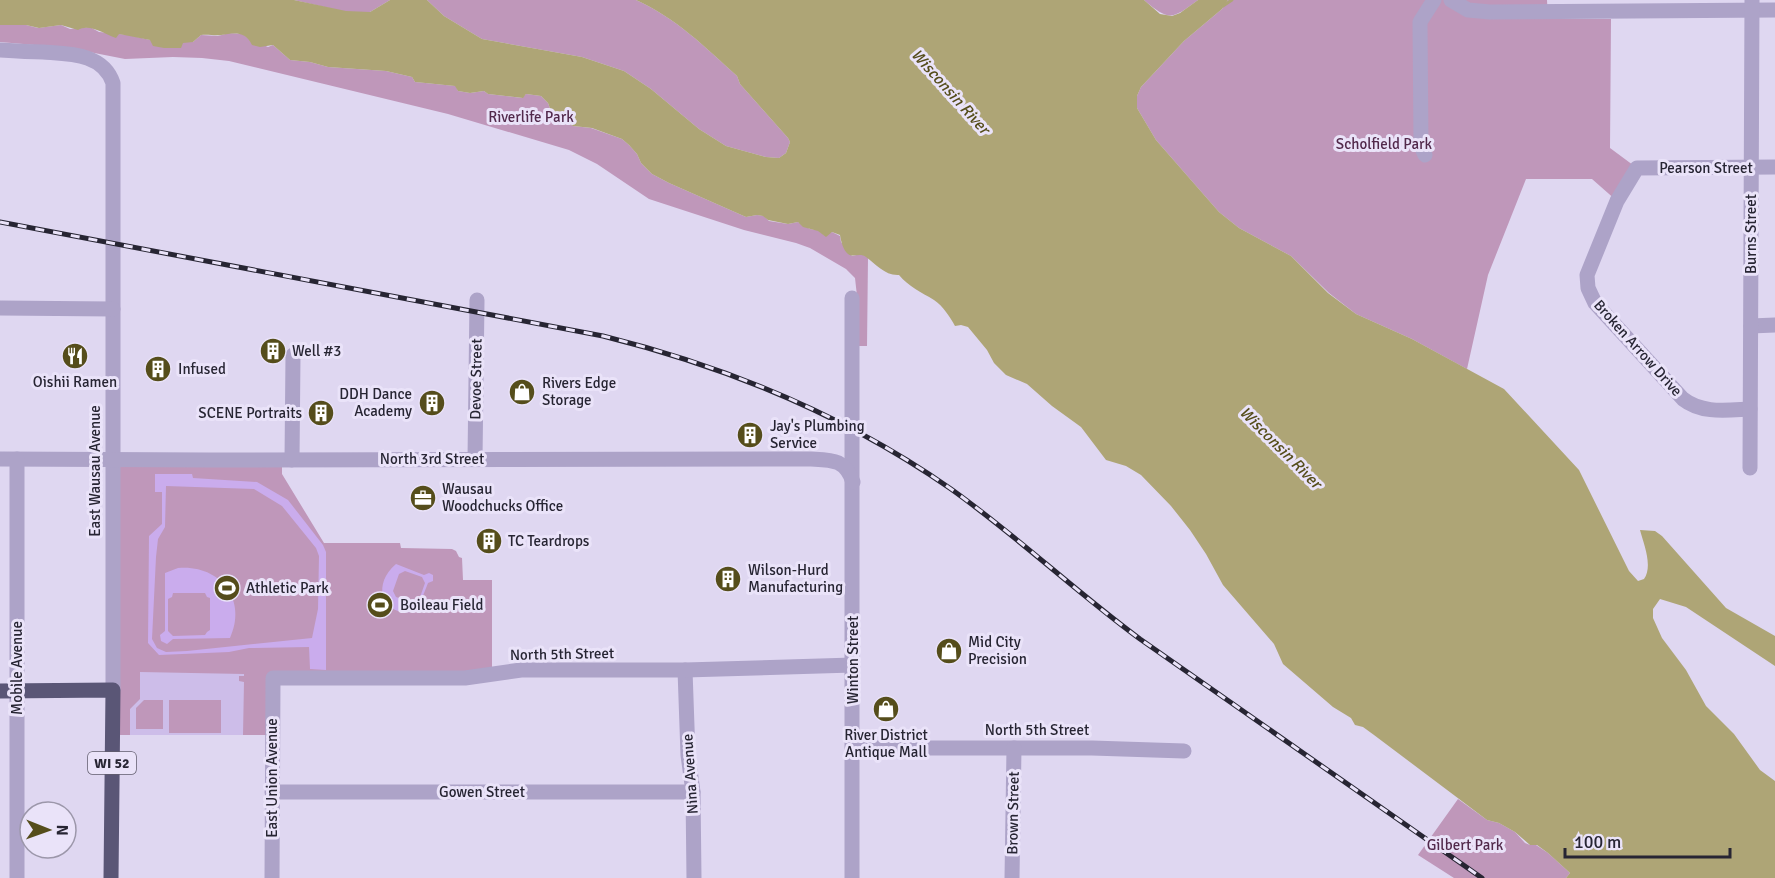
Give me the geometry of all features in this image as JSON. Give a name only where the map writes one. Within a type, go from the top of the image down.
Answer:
[{"type":"main road","points":[[70,690],[96,694],[104,700],[106,706],[107,797],[111,836]]},
{"type":"main road","points":[[0,691],[113,690]]},
{"type":"main road","name":"East Wausau Avenue","points":[[111,878],[113,690]]},
{"type":"street","points":[[1425,155],[1420,146],[1420,21],[1434,0]]},
{"type":"street","points":[[1451,0],[1468,10],[1490,12],[1752,5],[1775,10]]},
{"type":"street","name":"Burns Street","points":[[1750,468],[1752,5]]},
{"type":"street","name":"East Wausau Avenue","points":[[0,50],[76,55],[89,59],[103,66],[112,79],[114,88],[113,690]]},
{"type":"street","name":"Pearson Street","points":[[1637,168],[1775,167]]},
{"type":"street","name":"Broken Arrow Drive","points":[[1637,168],[1617,201],[1587,275],[1588,288],[1595,303],[1692,406],[1709,409],[1750,409]]},
{"type":"street","name":"Winton Street","points":[[852,298],[852,878]]},
{"type":"street","name":"Devoe Street","points":[[475,459],[477,300]]},
{"type":"street","points":[[0,308],[113,309]]},
{"type":"street","points":[[1751,326],[1775,325]]},
{"type":"street","points":[[292,460],[293,355]]},
{"type":"street","name":"North 3rd Street","points":[[0,459],[828,460],[843,465],[853,482]]},
{"type":"street","name":"Mobile Avenue","points":[[17,459],[17,878]]},
{"type":"street","name":"North 5th Street","points":[[273,678],[465,678],[521,670],[685,670],[853,665]]},
{"type":"street","name":"Nina Avenue","points":[[685,670],[688,755],[693,792],[694,878]]},
{"type":"street","name":"East Union Avenue","points":[[272,878],[273,678]]},
{"type":"street","name":"North 5th Street","points":[[853,748],[1092,748],[1184,752]]},
{"type":"street","name":"Brown Street","points":[[1012,878],[1014,748]]},
{"type":"street","name":"Gowen Street","points":[[272,792],[693,792]]},
{"type":"green space","points":[[294,0],[390,0],[370,12],[346,12]]},
{"type":"green space","points":[[427,0],[636,0],[677,24],[737,76],[740,84],[788,138],[790,142],[786,153],[779,158],[766,157],[726,146],[699,129],[651,89],[624,71],[582,57],[482,39],[444,16]]},
{"type":"green space","points":[[1144,0],[1198,0],[1176,14],[1166,15]]},
{"type":"green space","name":"Scholfield Park","points":[[1228,0],[1547,0],[1548,19],[1611,19],[1610,148],[1637,168],[1617,201],[1592,179],[1526,179],[1488,275],[1467,369],[1412,339],[1356,314],[1329,293],[1291,256],[1239,228],[1219,212],[1156,140],[1137,108],[1137,96],[1141,87],[1184,41],[1222,9]]},
{"type":"green space","name":"Riverlife Park","points":[[0,25],[26,25],[38,28],[61,25],[70,29],[90,27],[99,32],[150,40],[183,42],[193,42],[201,35],[243,34],[268,47],[273,45],[290,60],[328,67],[386,71],[412,77],[415,82],[456,86],[458,91],[470,93],[484,91],[488,94],[522,98],[526,94],[541,96],[548,103],[552,114],[573,126],[591,128],[622,139],[652,174],[669,183],[746,217],[757,215],[764,216],[769,221],[788,224],[798,222],[824,235],[832,232],[840,236],[841,242],[852,256],[861,254],[868,257],[867,346],[857,346],[855,278],[846,269],[810,248],[796,243],[744,230],[649,199],[597,164],[569,150],[448,114],[229,61],[173,57],[125,59],[69,48],[0,42]]},
{"type":"green space","points":[[282,460],[282,474],[324,543],[400,543],[401,548],[452,549],[462,558],[463,580],[492,580],[492,676],[272,677],[271,735],[112,735],[112,461]]},
{"type":"green space","name":"Gilbert Park","points":[[1458,799],[1487,820],[1499,823],[1515,832],[1525,843],[1536,845],[1570,873],[1566,878],[1454,878],[1418,855]]},
{"type":"sand","points":[[155,474],[192,474],[193,478],[257,482],[288,500],[326,552],[326,670],[310,669],[309,647],[249,648],[229,652],[159,655],[148,643],[149,536],[162,524],[162,492],[155,492]],"holes":[[[166,486],[254,489],[282,506],[316,548],[319,556],[318,609],[312,638],[187,651],[166,652],[157,648],[152,639],[156,557],[158,539],[165,527]]]},
{"type":"sand","points":[[396,564],[424,575],[429,573],[433,575],[433,581],[428,583],[417,611],[396,610],[384,599],[382,591],[388,573]],"holes":[[[405,571],[422,577],[425,583],[419,600],[414,603],[396,597],[393,591],[399,574]]]},
{"type":"sand","points":[[178,568],[193,568],[218,578],[233,598],[235,624],[230,638],[173,639],[167,644],[161,641],[160,635],[165,631],[165,573]],"holes":[[[173,593],[205,593],[210,598],[210,630],[205,635],[173,636],[168,631],[168,599]]]},
{"type":"shaded area","points":[[140,672],[244,674],[244,676],[239,676],[239,681],[244,682],[243,735],[130,735],[130,709],[140,699]],"holes":[[[144,700],[163,700],[163,729],[136,729],[136,708]],[[169,700],[221,700],[221,733],[169,733]]]},
{"type":"water","name":"Wisconsin River","points":[[0,0],[294,0],[346,11],[370,12],[390,0],[427,0],[444,16],[482,39],[582,57],[624,71],[651,89],[699,129],[726,146],[766,157],[779,158],[786,153],[790,142],[788,138],[740,84],[737,76],[677,24],[636,0],[1144,0],[1160,14],[1172,16],[1198,0],[1228,0],[1222,9],[1184,41],[1141,87],[1137,96],[1137,108],[1156,140],[1219,212],[1239,228],[1291,256],[1328,293],[1356,314],[1412,339],[1504,389],[1579,470],[1629,571],[1638,581],[1644,579],[1648,568],[1640,530],[1655,531],[1726,608],[1775,636],[1775,666],[1686,607],[1660,599],[1653,609],[1653,618],[1662,638],[1686,670],[1706,706],[1734,734],[1760,770],[1775,781],[1775,878],[1566,878],[1570,873],[1548,853],[1537,845],[1530,845],[1515,832],[1499,823],[1487,820],[1363,727],[1355,725],[1351,718],[1333,707],[1283,664],[1274,644],[1223,585],[1190,530],[1141,475],[1126,466],[1106,460],[1081,427],[1027,384],[1006,375],[994,363],[987,350],[968,327],[955,326],[937,302],[911,286],[899,275],[885,272],[864,256],[848,254],[840,235],[832,232],[826,237],[818,231],[803,227],[798,222],[788,224],[757,215],[746,217],[669,183],[652,174],[622,139],[592,128],[573,126],[552,114],[548,103],[541,96],[526,94],[523,98],[488,94],[484,91],[470,93],[458,91],[455,86],[415,82],[412,77],[386,71],[328,67],[290,60],[273,45],[260,47],[252,45],[246,37],[239,34],[201,35],[193,42],[183,43],[181,48],[164,48],[153,46],[150,40],[119,34],[116,38],[92,28],[78,30],[61,25],[39,28],[26,25],[0,25]]},
{"type":"waterway","points":[[1223,6],[1232,0]]},
{"type":"railway","points":[[0,222],[603,336],[695,363],[784,396],[869,438],[911,462],[951,489],[1140,639],[1482,878]]},
{"type":"place","name":"Well #3","points":[[273,351]]},
{"type":"place","name":"Oishii Ramen","points":[[75,356]]},
{"type":"place","name":"Infused","points":[[158,369]]},
{"type":"place","name":"Rivers Edge Storage","points":[[522,392]]},
{"type":"place","name":"DDH Dance Academy","points":[[432,403]]},
{"type":"place","name":"SCENE Portraits","points":[[321,413]]},
{"type":"place","name":"Jay's Plumbing Service","points":[[750,435]]},
{"type":"place","name":"Wausau Woodchucks Office","points":[[423,498]]},
{"type":"place","name":"TC Teardrops","points":[[489,541]]},
{"type":"place","name":"Wilson-Hurd Manufacturing","points":[[728,579]]},
{"type":"place","name":"Athletic Park","points":[[227,588]]},
{"type":"place","name":"Boileau Field","points":[[380,605]]},
{"type":"place","name":"Mid City Precision","points":[[949,651]]},
{"type":"place","name":"River District Antique Mall","points":[[886,709]]}]
